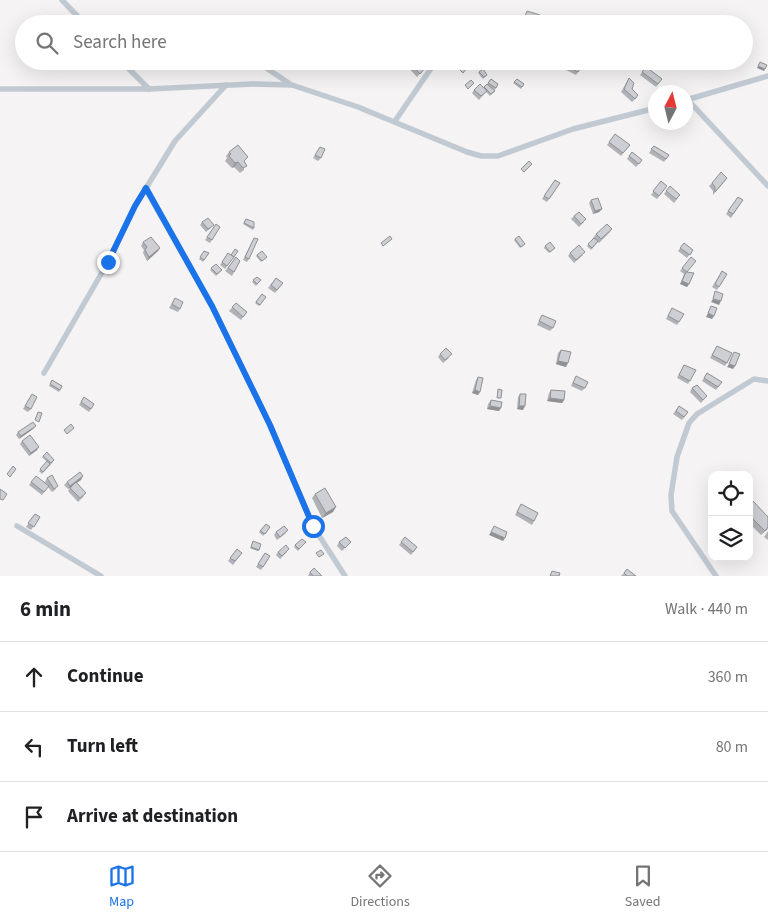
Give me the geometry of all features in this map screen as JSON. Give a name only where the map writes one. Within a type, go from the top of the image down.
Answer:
[{"type":"street","points":[[62,0],[76,15]]},
{"type":"street","points":[[130,70],[149,88]]},
{"type":"street","points":[[270,70],[292,85]]},
{"type":"street","points":[[395,121],[430,70]]},
{"type":"street","points":[[693,98],[768,76]]},
{"type":"street","points":[[0,89],[149,88],[252,84],[292,85],[323,94],[395,121],[467,152],[481,156],[498,156],[573,129],[648,110]]},
{"type":"street","points":[[44,373],[108,262],[135,206],[175,141],[226,85]]},
{"type":"street","points":[[693,106],[768,186]]},
{"type":"street","points":[[146,188],[212,306],[270,425],[313,526],[345,576]]},
{"type":"street","points":[[716,576],[672,511],[671,494],[677,457],[689,423],[697,414],[754,379],[768,381]]},
{"type":"street","points":[[17,526],[101,576]]},
{"type":"building","points":[[527,11],[540,15],[525,15]]},
{"type":"building","points":[[760,62],[767,65],[765,69],[758,66]]},
{"type":"building","points":[[484,70],[487,75],[484,77],[479,72]]},
{"type":"building","points":[[644,70],[650,70],[662,79],[658,84],[642,72]]},
{"type":"building","points":[[629,78],[634,83],[632,89],[638,95],[635,99],[624,89]]},
{"type":"building","points":[[491,79],[498,84],[496,88],[488,83]]},
{"type":"building","points":[[517,79],[524,84],[522,87],[514,82]]},
{"type":"building","points":[[471,80],[474,83],[468,89],[465,85]]},
{"type":"building","points":[[480,84],[487,91],[481,96],[474,90]]},
{"type":"building","points":[[487,84],[495,91],[491,94],[484,87]]},
{"type":"building","points":[[615,134],[630,145],[623,153],[609,142]]},
{"type":"building","points":[[238,145],[248,157],[244,161],[247,166],[243,168],[229,156],[231,154],[229,152]]},
{"type":"building","points":[[654,146],[669,155],[666,159],[651,149]]},
{"type":"building","points":[[320,147],[325,149],[321,158],[315,155]]},
{"type":"building","points":[[632,152],[642,160],[639,164],[629,156]]},
{"type":"building","points":[[529,161],[532,164],[524,172],[521,169]]},
{"type":"building","points":[[721,172],[727,178],[715,192],[715,187],[712,183]]},
{"type":"building","points":[[555,180],[560,183],[549,199],[544,196]]},
{"type":"building","points":[[661,181],[667,186],[659,196],[653,191]]},
{"type":"building","points":[[670,186],[680,195],[676,199],[666,191]]},
{"type":"building","points":[[738,197],[743,200],[733,214],[728,211]]},
{"type":"building","points":[[598,198],[602,209],[595,211],[591,200]]},
{"type":"building","points":[[579,212],[586,219],[581,224],[574,216]]},
{"type":"building","points":[[208,218],[214,225],[208,229],[202,222]]},
{"type":"building","points":[[246,219],[254,222],[254,228],[244,223]]},
{"type":"building","points":[[216,224],[220,227],[212,240],[207,237]]},
{"type":"building","points":[[607,224],[612,229],[601,239],[596,234]]},
{"type":"building","points":[[390,236],[392,239],[383,246],[381,243]]},
{"type":"building","points":[[519,236],[525,244],[521,247],[515,239]]},
{"type":"building","points":[[151,237],[160,248],[149,257],[145,250],[147,247],[143,242]]},
{"type":"building","points":[[254,238],[258,239],[249,259],[245,257]]},
{"type":"building","points":[[594,238],[598,241],[592,248],[588,244]]},
{"type":"building","points":[[550,242],[555,248],[550,252],[545,246]]},
{"type":"building","points":[[684,243],[693,250],[690,255],[680,248]]},
{"type":"building","points":[[579,245],[585,252],[576,260],[570,253]]},
{"type":"building","points":[[235,249],[238,251],[234,257],[231,255]]},
{"type":"building","points":[[204,251],[209,253],[204,260],[200,257]]},
{"type":"building","points":[[262,251],[267,257],[262,261],[257,255]]},
{"type":"building","points":[[228,253],[234,257],[227,266],[222,262]]},
{"type":"building","points":[[236,257],[240,261],[234,272],[228,268]]},
{"type":"building","points":[[691,257],[696,261],[687,272],[682,268]]},
{"type":"building","points":[[216,264],[222,270],[217,274],[211,268]]},
{"type":"building","points":[[722,271],[727,274],[719,287],[715,284]]},
{"type":"building","points":[[686,272],[694,273],[689,284],[682,281]]},
{"type":"building","points":[[257,277],[261,280],[257,284],[253,280]]},
{"type":"building","points":[[276,278],[283,283],[277,290],[271,285]]},
{"type":"building","points":[[715,291],[723,294],[721,301],[713,299]]},
{"type":"building","points":[[262,294],[266,297],[260,305],[256,302]]},
{"type":"building","points":[[175,298],[183,302],[180,309],[172,304]]},
{"type":"building","points":[[236,303],[247,312],[243,317],[232,307]]},
{"type":"building","points":[[711,306],[717,308],[714,316],[708,313]]},
{"type":"building","points":[[672,308],[684,314],[679,322],[668,316]]},
{"type":"building","points":[[542,315],[556,321],[553,328],[539,321]]},
{"type":"building","points":[[717,346],[732,353],[727,363],[712,355]]},
{"type":"building","points":[[446,348],[452,354],[445,360],[440,354]]},
{"type":"building","points":[[561,350],[571,352],[568,363],[558,361]]},
{"type":"building","points":[[734,352],[740,354],[735,366],[729,364]]},
{"type":"building","points":[[684,365],[696,370],[690,381],[679,375]]},
{"type":"building","points":[[707,373],[722,382],[718,387],[704,378]]},
{"type":"building","points":[[576,376],[588,382],[585,388],[573,383]]},
{"type":"building","points":[[478,377],[483,378],[480,392],[475,390]]},
{"type":"building","points":[[52,380],[62,386],[60,390],[50,384]]},
{"type":"building","points":[[697,385],[707,396],[703,400],[692,388]]},
{"type":"building","points":[[498,389],[502,390],[501,398],[497,398]]},
{"type":"building","points":[[551,390],[565,391],[564,400],[550,398]]},
{"type":"building","points":[[32,394],[37,397],[31,409],[25,406]]},
{"type":"building","points":[[520,394],[526,394],[525,406],[519,406]]},
{"type":"building","points":[[84,397],[94,404],[91,409],[81,402]]},
{"type":"building","points":[[491,400],[502,402],[501,408],[490,406]]},
{"type":"building","points":[[679,406],[688,412],[684,417],[676,411]]},
{"type":"building","points":[[38,412],[42,413],[39,422],[35,420]]},
{"type":"building","points":[[33,422],[36,426],[21,436],[18,432]]},
{"type":"building","points":[[71,424],[74,428],[67,434],[64,430]]},
{"type":"building","points":[[30,435],[39,447],[31,453],[22,441]]},
{"type":"building","points":[[47,452],[54,460],[51,463],[43,456]]},
{"type":"building","points":[[47,461],[50,464],[43,472],[40,469]]},
{"type":"building","points":[[13,466],[16,469],[10,477],[7,474]]},
{"type":"building","points":[[80,472],[83,476],[70,486],[67,482]]},
{"type":"building","points":[[52,475],[58,486],[54,489],[47,478]]},
{"type":"building","points":[[36,476],[49,486],[44,492],[31,482]]},
{"type":"building","points":[[76,482],[86,493],[80,498],[70,488]]},
{"type":"building","points":[[325,488],[336,507],[326,513],[315,494]]},
{"type":"building","points":[[0,489],[7,494],[3,500],[0,499]]},
{"type":"building","points":[[753,501],[768,517],[768,527],[765,531],[753,519]]},
{"type":"building","points":[[521,504],[538,513],[534,521],[517,512]]},
{"type":"building","points":[[35,514],[40,517],[34,527],[28,523]]},
{"type":"building","points":[[266,524],[270,527],[265,534],[260,531]]},
{"type":"building","points":[[284,526],[288,530],[280,537],[276,532]]},
{"type":"building","points":[[494,526],[507,532],[505,538],[491,532]]},
{"type":"building","points":[[346,537],[351,542],[345,548],[339,542]]},
{"type":"building","points":[[405,537],[417,547],[413,552],[401,542]]},
{"type":"building","points":[[302,539],[306,542],[299,549],[295,545]]},
{"type":"building","points":[[253,541],[261,544],[259,550],[251,547]]},
{"type":"building","points":[[286,545],[289,549],[282,556],[278,552]]},
{"type":"building","points":[[237,549],[242,553],[235,561],[230,558]]},
{"type":"building","points":[[321,550],[324,554],[319,557],[316,553]]},
{"type":"building","points":[[265,553],[270,556],[263,567],[258,564]]},
{"type":"building","points":[[314,568],[322,576],[313,576],[310,572]]},
{"type":"building","points":[[627,569],[636,576],[627,576],[624,573]]},
{"type":"building","points":[[552,571],[560,573],[559,576],[550,576]]},
{"type":"route","points":[[108,262],[135,206],[146,188],[212,306],[270,425],[313,526]]}]
